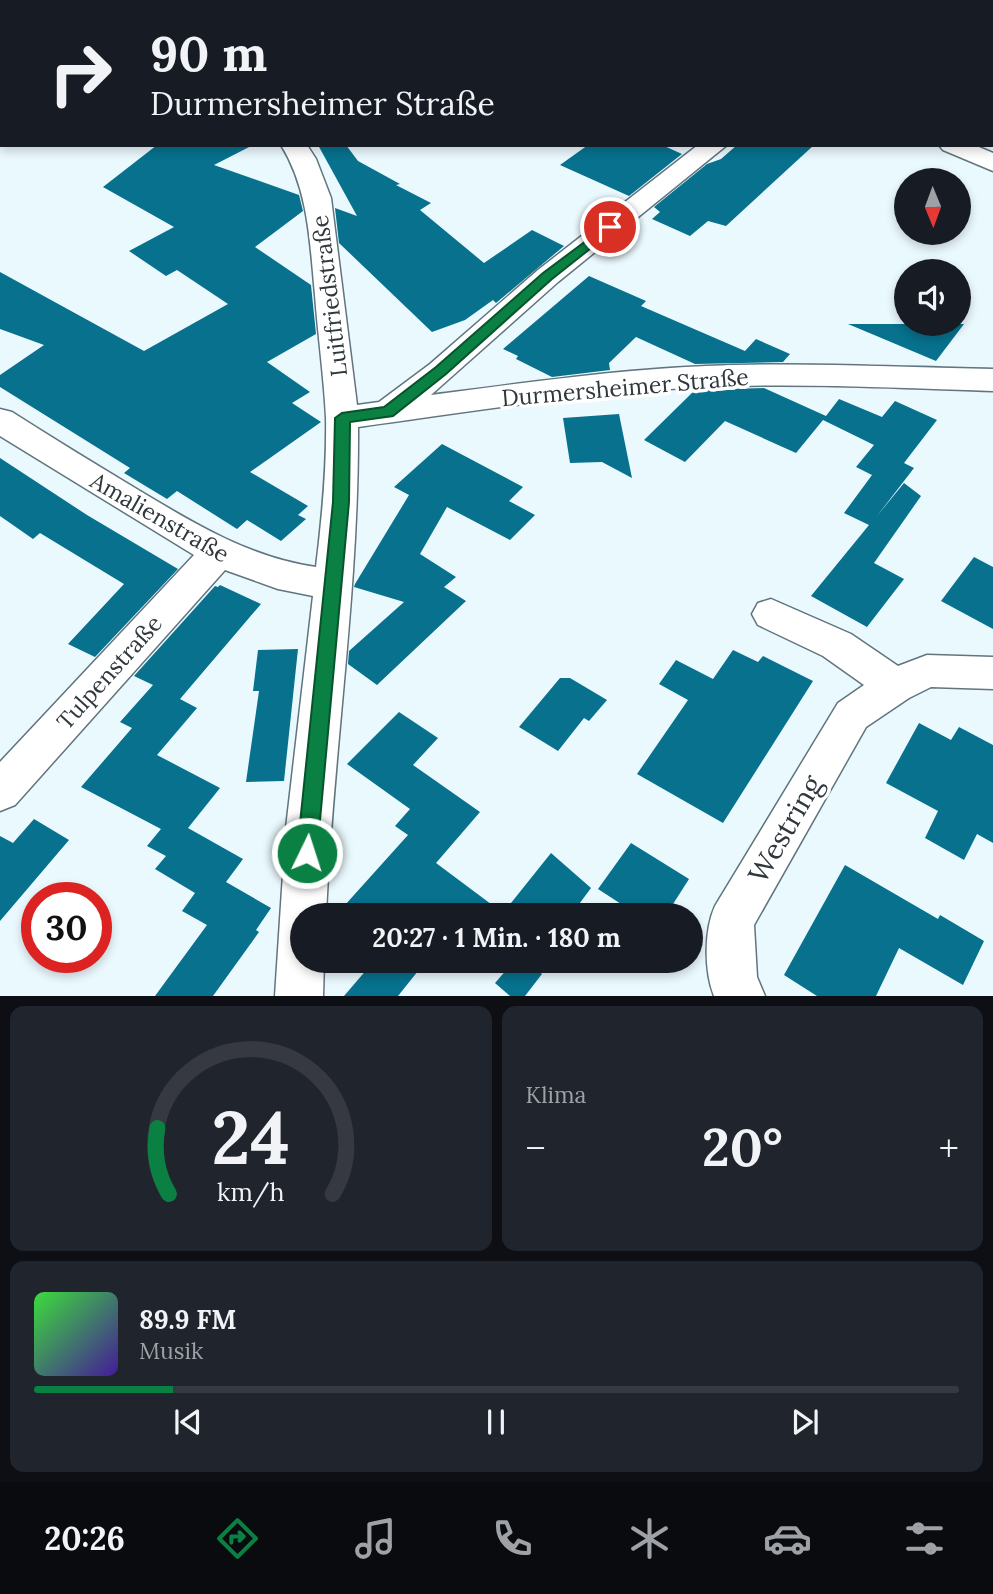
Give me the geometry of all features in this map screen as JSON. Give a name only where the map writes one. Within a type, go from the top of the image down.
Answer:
[{"type":"street","name":"Luitfriedstraße","points":[[295,147],[303,159],[317,198],[323,232],[342,418],[341,502],[308,828],[299,996]]},
{"type":"street","points":[[388,412],[441,371],[548,276],[711,147]]},
{"type":"street","points":[[957,147],[993,163]]},
{"type":"street","name":"Durmersheimer Straße","points":[[342,418],[664,379],[774,376],[993,380]]},
{"type":"street","name":"Amalienstraße","points":[[0,420],[218,554],[277,576],[332,584]]},
{"type":"street","name":"Tulpenstraße","points":[[0,792],[218,554]]},
{"type":"street","points":[[771,614],[837,645],[895,686]]},
{"type":"street","name":"Westring","points":[[741,996],[733,984],[731,922],[852,715],[895,686],[927,671],[993,673]]},
{"type":"building","points":[[154,147],[249,147],[214,165],[299,195],[303,211],[255,247],[311,285],[316,334],[267,362],[310,392],[292,403],[321,422],[250,472],[308,506],[298,515],[306,519],[281,541],[247,520],[237,529],[177,491],[167,499],[124,473],[130,468],[0,387],[0,375],[44,345],[0,329],[0,272],[144,351],[228,304],[177,270],[166,276],[129,251],[174,227],[103,187]]},
{"type":"building","points":[[319,147],[348,147],[358,161],[431,203],[420,210],[484,263],[532,230],[564,246],[496,303],[493,300],[465,320],[432,332],[339,243],[335,208],[357,216]]},
{"type":"building","points":[[585,147],[666,147],[682,154],[629,196],[560,165]]},
{"type":"building","points":[[735,147],[812,147],[726,226],[708,221],[690,236],[652,219],[660,212],[654,207],[707,164],[721,159]]},
{"type":"building","points":[[589,276],[646,301],[641,306],[745,351],[756,339],[790,354],[783,362],[695,364],[636,337],[609,363],[610,370],[552,377],[516,359],[518,356],[503,349]]},
{"type":"building","points":[[848,324],[894,324],[894,336],[955,336],[936,361]]},
{"type":"building","points":[[764,388],[826,416],[839,399],[882,417],[895,401],[937,420],[904,463],[914,468],[877,516],[904,483],[921,496],[874,563],[904,579],[867,627],[811,596],[869,525],[844,513],[872,475],[856,467],[874,445],[823,420],[796,453],[725,421],[685,462],[644,440],[695,390]]},
{"type":"building","points":[[619,414],[632,478],[602,462],[570,463],[563,418]]},
{"type":"building","points":[[442,444],[523,487],[509,501],[535,515],[510,540],[447,507],[420,554],[456,577],[444,587],[466,601],[377,685],[348,664],[349,651],[404,602],[354,587],[409,495],[394,487]]},
{"type":"building","points":[[0,458],[87,515],[178,569],[95,657],[68,644],[124,584],[40,533],[33,539],[0,516]]},
{"type":"building","points":[[974,557],[993,567],[993,629],[941,601]]},
{"type":"building","points":[[220,585],[261,604],[180,699],[197,708],[157,755],[220,788],[188,828],[243,859],[226,882],[271,908],[256,930],[259,932],[213,996],[155,996],[207,925],[182,911],[195,893],[155,869],[166,856],[147,846],[161,829],[81,787],[132,728],[120,722],[153,685],[134,676],[215,586]]},
{"type":"building","points":[[298,649],[284,781],[246,782],[259,691],[253,691],[258,650]]},
{"type":"building","points":[[733,650],[758,662],[763,656],[813,681],[723,823],[637,774],[688,700],[659,684],[676,660],[713,679]]},
{"type":"building","points":[[560,678],[570,678],[607,700],[589,721],[584,718],[558,751],[519,727]]},
{"type":"building","points":[[399,712],[438,738],[413,765],[480,812],[436,863],[490,903],[347,903],[408,835],[395,826],[410,809],[347,764]]},
{"type":"building","points":[[919,723],[951,740],[959,727],[993,745],[993,843],[977,834],[964,860],[925,838],[938,811],[886,783]]},
{"type":"building","points":[[34,819],[69,840],[33,882],[21,882],[21,896],[0,921],[0,836],[13,843]]},
{"type":"building","points":[[631,843],[689,879],[674,903],[620,903],[598,889]]},
{"type":"building","points":[[551,853],[591,888],[580,903],[511,903]]},
{"type":"building","points":[[845,865],[938,919],[940,915],[984,941],[963,985],[899,948],[876,996],[817,996],[784,975]]},
{"type":"building","points":[[364,973],[416,973],[398,996],[344,996]]},
{"type":"building","points":[[504,973],[542,974],[525,996],[510,996],[495,983]]},
{"type":"route","points":[[307,853],[341,502],[342,418],[388,412],[441,371],[548,276],[610,227]]}]
